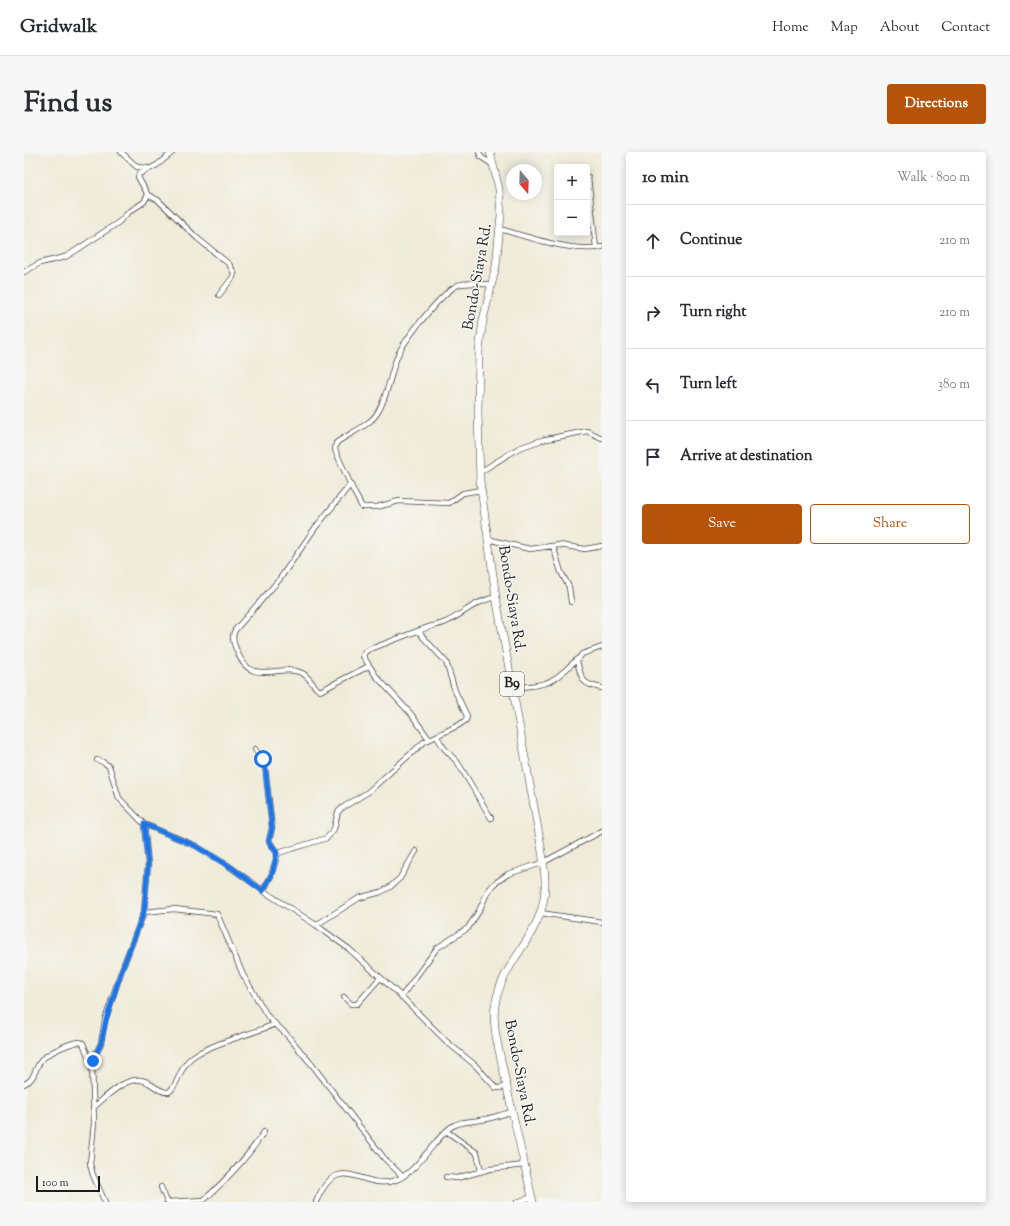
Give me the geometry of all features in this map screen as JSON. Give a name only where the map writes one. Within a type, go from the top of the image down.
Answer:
[{"type":"highway","name":"Bondo-Siaya Rd.","points":[[490,152],[495,166],[501,197],[500,229],[492,285],[482,327],[479,360],[481,490],[496,597],[540,840],[546,885],[540,913],[507,970],[497,997],[495,1022],[512,1112],[532,1199]]},
{"type":"street","points":[[121,152],[137,167],[150,168]]},
{"type":"street","points":[[173,152],[157,165],[138,175],[148,195],[158,200],[200,240],[230,264],[234,273],[233,277],[219,295]]},
{"type":"street","points":[[479,152],[481,158],[495,166]]},
{"type":"street","points":[[24,272],[40,263],[65,257],[72,253],[120,222],[129,212],[144,202],[148,195]]},
{"type":"street","points":[[590,196],[596,248]]},
{"type":"street","points":[[500,229],[585,249],[602,247]]},
{"type":"street","points":[[481,490],[463,492],[449,502],[399,501],[366,507],[360,505],[335,450],[335,446],[342,438],[371,420],[378,412],[398,356],[406,340],[443,298],[457,286],[469,283],[492,285]]},
{"type":"street","points":[[480,472],[519,448],[542,440],[587,431],[602,438]]},
{"type":"street","points":[[350,484],[315,528],[275,584],[235,630],[233,639],[241,661],[248,668],[262,672],[302,673],[320,691],[369,666]]},
{"type":"street","points":[[487,539],[528,549],[553,546],[566,546],[585,549],[602,546]]},
{"type":"street","points":[[553,546],[561,572],[569,587],[571,602]]},
{"type":"street","points":[[429,739],[411,714],[369,666],[363,656],[365,652],[420,630],[445,622],[485,599],[496,597]]},
{"type":"street","points":[[277,853],[327,838],[334,829],[339,810],[368,792],[420,745],[466,720],[467,716],[455,691],[446,662],[422,636],[420,630]]},
{"type":"street","points":[[513,688],[551,682],[577,659],[589,651],[602,647]]},
{"type":"street","points":[[577,659],[585,683],[589,686],[602,688]]},
{"type":"street","points":[[436,737],[458,763],[491,818]]},
{"type":"street","points":[[255,749],[265,766],[272,828],[269,841],[277,853],[272,874],[263,891]]},
{"type":"street","points":[[97,760],[109,766],[119,798],[144,824],[196,846],[232,868],[263,891],[316,925],[356,954],[447,1042],[478,1068],[496,1088],[507,1087]]},
{"type":"street","points":[[105,1202],[90,1168],[94,1123],[92,1108],[93,1061],[101,1043],[107,1016],[121,972],[144,912],[148,864],[144,824]]},
{"type":"street","points":[[401,997],[437,948],[468,928],[480,911],[491,887],[513,872],[542,863],[602,830]]},
{"type":"street","points":[[316,925],[359,898],[381,892],[390,887],[400,878],[416,851]]},
{"type":"street","points":[[144,912],[174,909],[217,914],[243,975],[268,1017],[314,1066],[384,1158],[402,1176]]},
{"type":"street","points":[[540,913],[602,922]]},
{"type":"street","points":[[344,997],[351,1004],[357,1004],[380,978]]},
{"type":"street","points":[[92,1108],[117,1089],[137,1079],[145,1081],[164,1092],[169,1092],[173,1088],[182,1067],[196,1054],[274,1024]]},
{"type":"street","points":[[24,1084],[33,1078],[38,1064],[45,1056],[75,1042],[83,1043],[88,1056],[93,1061]]},
{"type":"street","points":[[316,1202],[323,1188],[342,1174],[390,1182],[402,1176],[424,1157],[446,1131],[459,1123],[485,1119],[512,1112]]},
{"type":"street","points":[[446,1131],[477,1153],[481,1171]]},
{"type":"street","points":[[161,1187],[167,1202],[204,1200],[222,1184],[257,1144],[264,1132]]},
{"type":"street","points":[[446,1177],[456,1178],[481,1171],[524,1165]]},
{"type":"street","points":[[517,1202],[532,1199]]},
{"type":"route","points":[[93,1061],[101,1043],[104,1025],[121,972],[140,919],[144,914],[148,864],[144,824],[196,846],[232,868],[263,891],[272,874],[277,853],[270,845],[269,841],[272,826],[263,759]]}]
